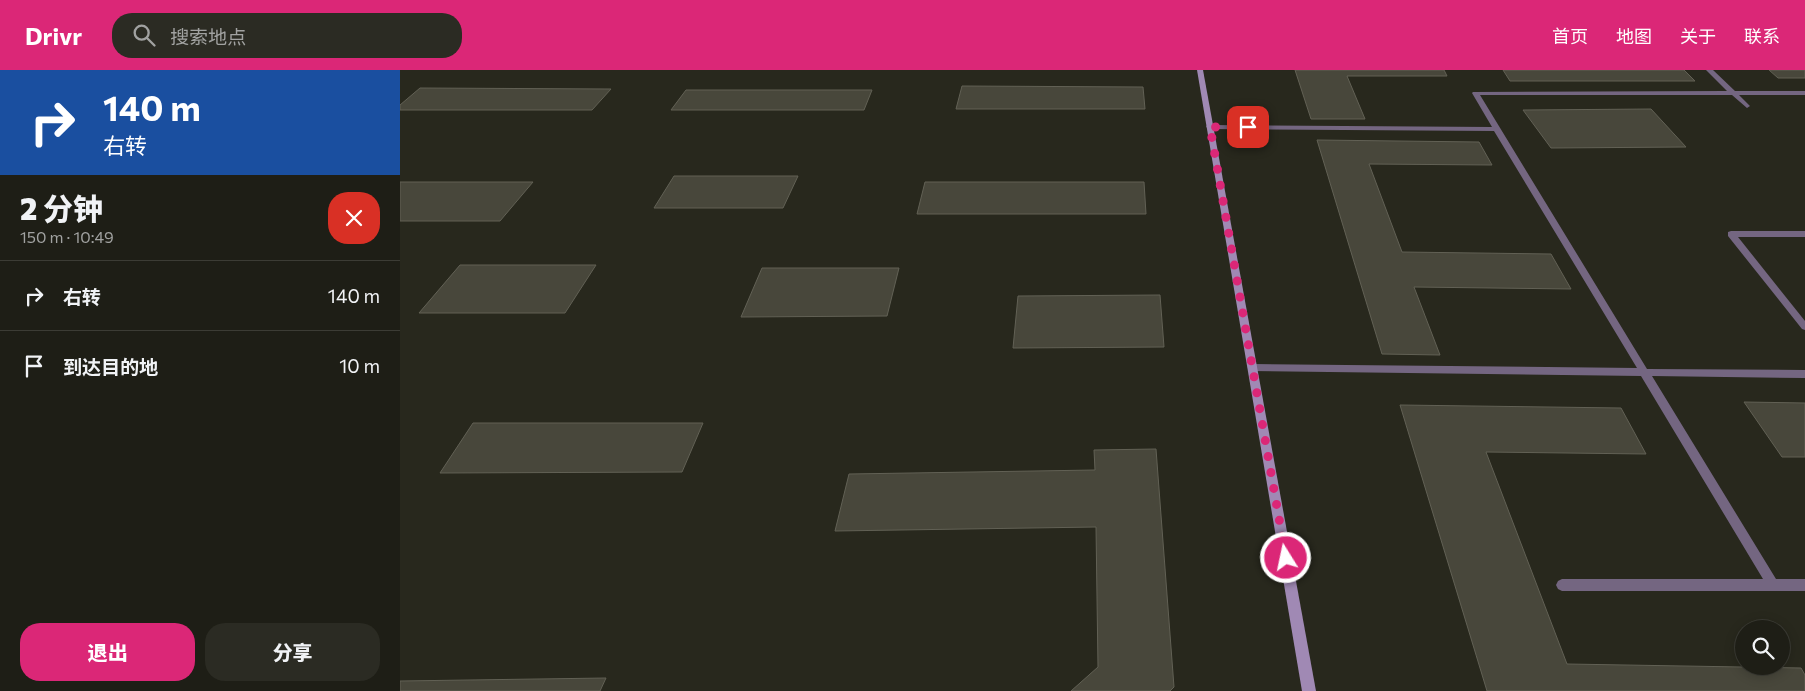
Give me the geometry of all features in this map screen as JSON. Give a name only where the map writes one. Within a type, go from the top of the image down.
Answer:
[{"type":"street","points":[[1200,70],[1309,691]]},
{"type":"street","points":[[1709,70],[1747,106]]},
{"type":"street","points":[[1773,585],[1474,93],[1805,93]]},
{"type":"street","points":[[1210,127],[1496,129]]},
{"type":"street","points":[[1805,234],[1731,234],[1805,326]]},
{"type":"street","points":[[1253,368],[1805,374]]},
{"type":"street","points":[[1562,585],[1805,585]]},
{"type":"building","points":[[1295,70],[1444,70],[1447,76],[1347,76],[1365,119],[1311,119]]},
{"type":"building","points":[[1503,70],[1684,70],[1695,81],[1510,81]]},
{"type":"building","points":[[1769,70],[1805,70],[1805,78],[1778,78]]},
{"type":"building","points":[[962,86],[1143,87],[1145,109],[956,109]]},
{"type":"building","points":[[420,88],[611,89],[592,110],[400,110],[400,105]]},
{"type":"building","points":[[686,90],[872,90],[864,110],[671,110]]},
{"type":"building","points":[[1651,109],[1686,147],[1551,148],[1523,110]]},
{"type":"building","points":[[1317,140],[1479,142],[1492,165],[1369,164],[1402,252],[1551,254],[1571,289],[1414,287],[1440,355],[1382,354]]},
{"type":"building","points":[[674,176],[798,176],[783,208],[654,208]]},
{"type":"building","points":[[400,182],[533,182],[500,221],[400,221]]},
{"type":"building","points":[[925,182],[1144,182],[1146,214],[917,214]]},
{"type":"building","points":[[460,265],[596,265],[565,313],[419,313]]},
{"type":"building","points":[[762,268],[899,268],[887,316],[741,317]]},
{"type":"building","points":[[1160,295],[1164,347],[1013,348],[1018,296]]},
{"type":"building","points":[[1744,402],[1805,403],[1805,457],[1782,457]]},
{"type":"building","points":[[1400,405],[1621,408],[1646,454],[1486,452],[1567,664],[1735,667],[1735,675],[1790,675],[1790,668],[1801,668],[1805,675],[1805,691],[1487,691]]},
{"type":"building","points":[[473,423],[703,423],[682,472],[440,473]]},
{"type":"building","points":[[1156,449],[1174,687],[1170,691],[1071,691],[1098,667],[1096,527],[835,531],[849,474],[1095,470],[1094,450]]},
{"type":"building","points":[[606,678],[600,691],[400,691],[400,681]]},
{"type":"route","points":[[1248,127],[1210,127],[1286,558]]}]
